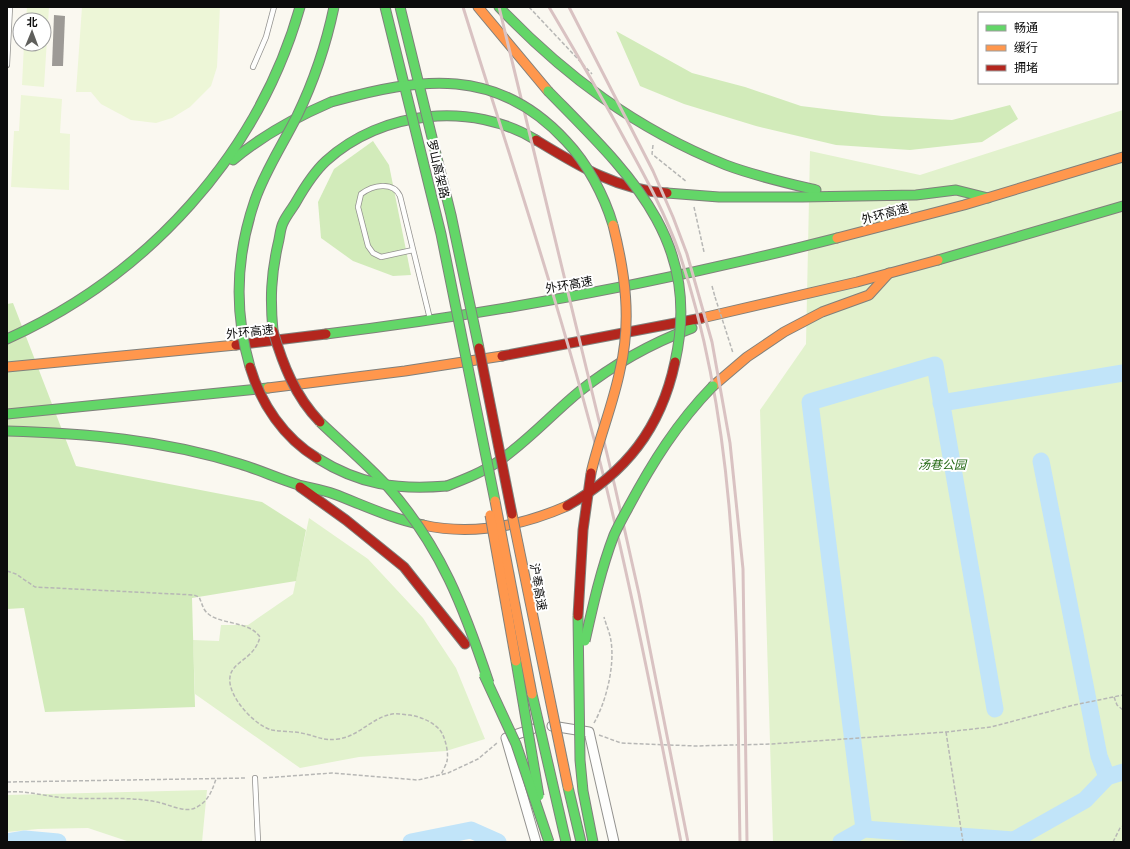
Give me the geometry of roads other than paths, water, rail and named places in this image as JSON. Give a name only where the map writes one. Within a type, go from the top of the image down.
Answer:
[{"type":"main road","points":[[7,339],[71,308],[124,270],[174,222],[214,177],[246,134],[264,104],[288,50],[300,7]]},
{"type":"main road","points":[[334,7],[323,53],[311,85],[264,180],[249,218],[239,277],[239,314],[245,349],[255,382],[271,412],[293,439],[323,463],[353,478],[382,486],[406,489],[447,486],[483,472],[511,454],[567,402],[614,366],[660,341],[705,324],[715,315]]},
{"type":"main road","points":[[378,7],[400,89],[426,200],[464,380],[490,516],[544,827]]},
{"type":"main road","name":"罗山高架路","points":[[385,7],[406,88],[463,338],[523,653],[541,738],[566,842]]},
{"type":"main road","name":"罗山高架路","points":[[400,7],[422,85],[477,335]]},
{"type":"main road","points":[[406,7],[426,78],[462,232],[539,629],[584,842]]},
{"type":"main road","points":[[7,431],[96,436],[152,443],[231,461],[297,484],[321,489],[401,520],[418,525],[446,529],[475,530],[514,525],[549,515],[589,494],[623,465],[639,446],[652,425],[665,398],[675,368],[679,344],[681,309],[678,278],[670,249],[659,222],[624,173],[548,91],[513,51],[478,7]]},
{"type":"main road","points":[[499,7],[545,53],[581,83],[643,125],[677,143],[712,160],[763,178],[816,190],[875,196]]},
{"type":"main road","points":[[214,177],[236,157],[303,113],[331,102],[392,87],[441,83],[481,86],[518,99],[552,124],[578,154],[602,198],[614,227],[623,260],[627,297],[626,337],[620,376],[593,467],[583,535],[578,600],[578,708],[581,776],[593,842]]},
{"type":"main road","points":[[548,842],[516,744],[489,683],[469,624],[450,578],[425,534],[393,493],[321,421],[297,393],[282,362],[273,331],[270,297],[274,261],[283,223],[304,188],[326,161],[355,139],[392,123],[428,116],[464,116],[494,122],[526,134],[585,170],[620,184],[650,192],[747,197],[916,195],[956,190],[989,198]]},
{"type":"main road","name":"外环高速","points":[[7,367],[236,346],[430,320],[564,298],[726,265],[887,226],[989,198],[1123,157]]},
{"type":"main road","points":[[7,414],[240,392],[407,371],[572,344],[715,315],[889,273],[994,245],[1123,206]]},
{"type":"main road","points":[[578,708],[585,640],[593,602],[612,540],[638,486],[663,443],[690,409],[713,386],[747,357],[784,332],[822,312],[869,295],[889,273]]},
{"type":"main road","name":"沪奉高速","points":[[477,335],[536,644],[555,735],[581,842]]},
{"type":"main road","points":[[297,484],[316,500],[346,520],[404,567],[452,625],[489,683]]},
{"type":"street","points":[[536,842],[506,738],[520,732],[548,725],[589,732],[614,842]]},
{"type":"lane","points":[[7,65],[10,7]]},
{"type":"lane","points":[[253,67],[266,37],[274,7]]},
{"type":"lane","points":[[413,250],[386,256],[377,256],[373,253],[368,246],[358,207],[361,194],[369,189],[382,186],[391,186],[400,196],[430,320]]},
{"type":"lane","points":[[255,778],[258,842]]},
{"type":"waterway","points":[[864,829],[810,402],[935,365],[995,709]]},
{"type":"waterway","points":[[941,403],[1123,373]]},
{"type":"waterway","points":[[1041,461],[1099,756],[1107,777]]},
{"type":"waterway","points":[[841,842],[864,829],[1014,840],[1085,800],[1107,777],[1123,772]]},
{"type":"waterway","points":[[411,842],[471,830],[498,842]]},
{"type":"waterway","points":[[7,842],[25,839],[58,842]]},
{"type":"railway","points":[[463,7],[539,247],[575,368],[607,490],[655,709],[681,842]]},
{"type":"railway","points":[[499,7],[615,487],[639,594],[688,842]]},
{"type":"railway","points":[[549,7],[607,106],[662,211],[680,255],[701,326],[715,399],[726,472],[732,546],[736,620],[740,842]]},
{"type":"railway","points":[[569,7],[653,171],[673,217],[687,254],[712,342],[730,443],[743,569],[747,842]]},
{"type":"park label","name":"汤巷公园","points":[[942,465]]}]
